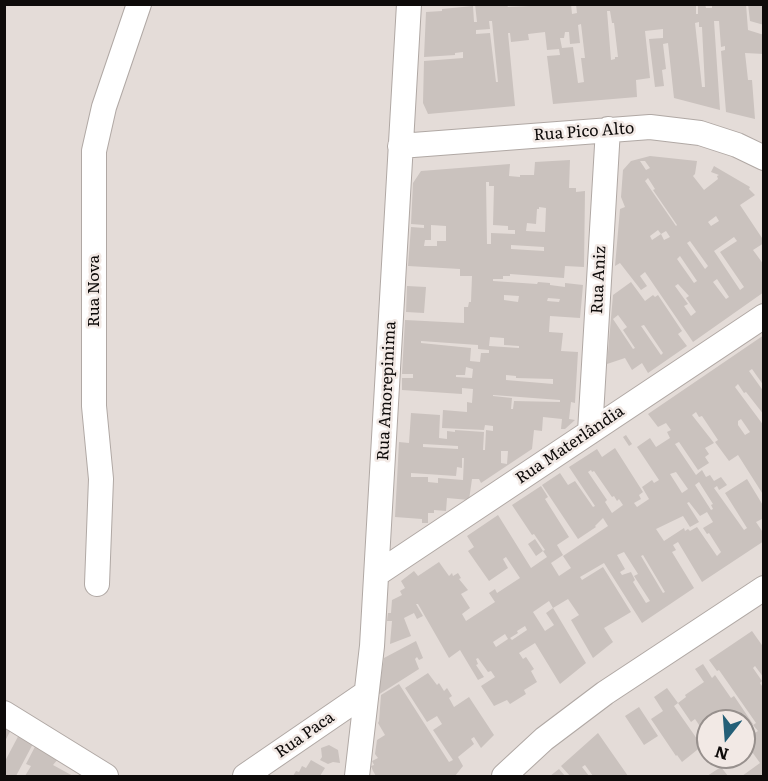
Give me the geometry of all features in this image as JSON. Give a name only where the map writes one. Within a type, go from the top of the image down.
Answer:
[{"type":"street","name":"Rua Nova","points":[[97,584],[100,479],[94,406],[94,151],[104,107],[139,4]]},
{"type":"street","name":"Rua Amorepinima","points":[[357,777],[372,646],[377,574],[409,4]]},
{"type":"street","name":"Rua Pico Alto","points":[[400,146],[608,129],[650,128],[700,133],[737,145],[764,158]]},
{"type":"street","name":"Rua Aniz","points":[[590,432],[608,129]]},
{"type":"street","name":"Rua Materlândia","points":[[377,574],[764,316]]},
{"type":"street","points":[[504,777],[544,739],[604,693],[764,588]]},
{"type":"street","name":"Rua Paca","points":[[245,777],[366,693]]},
{"type":"street","points":[[4,713],[106,777]]},
{"type":"building","points":[[475,4],[506,4],[508,7],[571,4],[572,14],[577,13],[576,4],[696,4],[696,14],[698,14],[698,4],[705,4],[706,8],[712,8],[712,4],[746,4],[748,30],[764,35],[764,54],[745,53],[748,80],[752,80],[755,119],[726,112],[721,51],[725,50],[725,46],[721,47],[719,21],[714,21],[720,110],[674,98],[668,43],[663,44],[666,69],[662,70],[664,86],[655,87],[649,39],[663,38],[663,29],[645,31],[650,78],[636,80],[637,97],[553,104],[547,56],[560,55],[559,49],[547,50],[545,32],[528,34],[529,40],[511,42],[510,33],[508,33],[515,106],[428,114],[423,103],[424,61],[463,58],[463,52],[455,53],[455,55],[424,57],[426,12],[473,6],[474,22],[477,22]],"holes":[[[607,11],[610,11],[612,23],[614,23],[618,57],[611,60]],[[489,21],[492,21],[498,82],[496,82],[490,33],[476,34],[476,30],[490,29]],[[699,22],[699,27],[702,27],[705,87],[702,87],[695,23]],[[581,24],[585,58],[581,58],[584,82],[578,83],[573,47],[562,48],[560,38],[564,38],[565,32],[569,32],[570,44],[580,43],[578,25]]]},
{"type":"building","points":[[748,4],[764,4],[764,25],[750,21]]},
{"type":"building","points":[[650,156],[697,161],[693,176],[704,190],[718,179],[719,175],[711,172],[714,166],[750,187],[749,189],[755,195],[740,205],[764,241],[753,250],[764,265],[764,292],[693,342],[645,272],[640,276],[647,286],[641,290],[620,263],[615,266],[620,209],[625,207],[621,197],[623,170],[631,161]],"holes":[[[640,161],[645,161],[650,168],[646,170]],[[648,178],[655,189],[653,190],[676,226],[645,181]],[[716,216],[719,221],[711,226],[708,222]],[[658,230],[661,234],[652,240],[650,236]],[[666,231],[670,237],[664,240],[661,234]],[[734,237],[737,241],[720,252],[744,287],[740,290],[714,251]],[[690,241],[708,266],[705,269],[687,243]],[[680,256],[697,281],[694,283],[677,259]],[[717,279],[729,297],[726,299],[713,282]],[[678,284],[689,296],[686,298],[696,312],[691,316],[684,306],[688,304],[675,286]]]},
{"type":"building","points":[[570,160],[569,188],[576,188],[576,192],[585,191],[584,267],[565,266],[564,278],[510,274],[510,276],[503,276],[503,279],[493,279],[493,281],[550,283],[550,285],[565,287],[565,283],[583,285],[580,318],[550,316],[549,332],[563,333],[561,351],[578,352],[575,403],[571,402],[569,419],[575,420],[565,429],[561,429],[562,419],[543,417],[542,431],[534,430],[532,449],[481,483],[479,479],[472,479],[469,500],[447,498],[446,511],[434,510],[434,513],[428,513],[428,523],[422,523],[422,519],[395,517],[399,442],[409,443],[411,413],[440,415],[439,438],[447,439],[447,431],[484,432],[483,450],[485,450],[486,430],[493,431],[493,426],[485,425],[484,430],[442,428],[443,410],[467,412],[467,402],[472,403],[473,389],[462,388],[462,394],[402,390],[402,378],[413,378],[413,374],[402,374],[405,320],[464,323],[464,307],[468,307],[471,302],[472,276],[460,276],[460,269],[408,266],[411,227],[424,228],[424,225],[411,224],[413,183],[421,171],[510,164],[509,176],[534,175],[535,162]],"holes":[[[486,182],[489,182],[489,186],[494,186],[493,225],[508,226],[508,230],[515,230],[515,234],[491,233],[491,244],[487,244]],[[546,208],[545,232],[526,231],[527,223],[536,224],[537,209]],[[431,225],[446,226],[446,241],[437,241],[437,246],[424,246],[425,240],[431,240]],[[511,245],[544,247],[544,251],[511,249]],[[504,295],[519,296],[518,302],[504,300]],[[548,298],[560,299],[559,302],[547,301]],[[490,337],[504,338],[504,345],[519,346],[519,348],[489,346]],[[421,341],[478,345],[478,349],[489,350],[489,353],[481,353],[480,362],[470,361],[471,348],[421,343]],[[466,367],[473,369],[472,378],[456,377],[456,375],[465,375]],[[506,375],[516,376],[516,378],[553,379],[553,384],[506,380]],[[493,395],[560,400],[560,402],[514,401],[513,409],[511,409],[512,398]],[[423,444],[458,446],[458,449],[423,447]],[[501,451],[508,451],[507,464],[501,463]],[[462,458],[464,458],[463,480],[438,478],[438,483],[428,482],[428,477],[411,477],[411,473],[456,476],[457,467],[462,468]]]},
{"type":"building","points":[[631,282],[645,301],[653,295],[655,297],[658,295],[682,331],[678,334],[687,346],[648,373],[642,363],[632,370],[625,358],[607,364],[613,295]],"holes":[[[618,315],[627,327],[623,330],[635,348],[633,349],[613,319]],[[644,325],[663,353],[661,355],[641,326]]]},
{"type":"building","points":[[407,286],[426,287],[424,313],[406,312]]},
{"type":"building","points":[[764,335],[764,386],[752,369],[749,371],[764,392],[764,415],[738,384],[735,387],[764,426],[764,496],[738,455],[729,461],[715,442],[718,440],[702,416],[699,417],[696,412],[692,415],[714,443],[705,448],[709,454],[705,457],[709,463],[698,470],[679,442],[675,444],[696,475],[702,470],[706,477],[710,475],[714,481],[721,477],[727,485],[719,490],[717,486],[714,488],[744,530],[747,528],[725,493],[747,479],[764,507],[764,518],[756,522],[764,534],[764,541],[702,582],[678,542],[673,545],[676,550],[672,552],[694,588],[642,623],[604,563],[580,577],[582,580],[603,567],[631,612],[604,628],[613,642],[593,658],[571,620],[579,615],[568,599],[553,608],[586,663],[560,684],[535,643],[519,653],[523,659],[526,657],[534,669],[531,671],[537,682],[524,690],[526,694],[510,704],[507,700],[494,706],[481,686],[495,677],[491,671],[488,672],[478,658],[476,665],[484,677],[478,680],[460,650],[449,658],[418,604],[416,604],[423,616],[417,619],[414,613],[404,618],[411,636],[390,644],[392,621],[387,621],[388,613],[391,613],[392,600],[402,595],[400,591],[405,588],[401,581],[414,571],[418,576],[439,562],[449,576],[452,573],[453,576],[458,573],[461,578],[459,579],[468,590],[461,594],[470,608],[462,614],[466,621],[495,602],[489,593],[495,589],[497,593],[520,578],[506,557],[503,559],[508,568],[489,581],[468,551],[474,547],[467,536],[498,515],[531,568],[547,557],[543,551],[545,550],[512,505],[541,486],[548,497],[545,499],[569,537],[557,545],[563,555],[551,563],[559,576],[571,568],[563,556],[608,526],[603,518],[596,527],[578,539],[542,485],[560,473],[568,485],[575,481],[593,507],[595,506],[569,467],[597,449],[602,457],[615,448],[643,492],[639,495],[641,499],[634,503],[637,507],[649,499],[642,487],[652,480],[654,483],[659,480],[637,447],[650,438],[656,447],[670,438],[667,432],[671,430],[666,423],[658,427],[648,414]],"holes":[[[741,419],[750,432],[745,435],[738,425]],[[591,470],[612,497],[614,496],[617,501],[619,499],[623,505],[612,513],[605,502],[607,500],[588,472]],[[676,472],[688,489],[682,493],[670,474]],[[699,482],[713,504],[711,510],[695,485]],[[689,502],[700,516],[707,512],[713,522],[703,528],[721,552],[717,556],[697,527],[690,531],[688,529],[685,531],[684,528],[664,541],[656,529],[683,516],[690,527],[699,522],[687,503]],[[624,552],[638,574],[634,576],[650,601],[646,603],[633,582],[635,580],[631,572],[622,575],[620,572],[625,569],[617,555]],[[643,555],[665,592],[663,593],[641,556]],[[549,601],[553,608],[546,613],[554,625],[545,631],[533,612]],[[525,626],[527,630],[512,640],[510,638],[518,633],[517,631]],[[505,634],[508,639],[496,647],[493,642]]]},
{"type":"building","points":[[626,435],[632,444],[629,446],[623,437]]},
{"type":"building","points":[[535,539],[543,551],[536,556],[528,544]]},
{"type":"building","points":[[752,631],[764,648],[764,678],[755,666],[753,668],[762,681],[760,683],[764,689],[764,776],[742,776],[752,769],[756,769],[760,763],[756,757],[756,732],[758,731],[756,709],[746,709],[719,670],[717,671],[709,660]]},
{"type":"building","points":[[416,641],[423,658],[415,659],[419,669],[378,695],[384,658]]},
{"type":"building","points":[[703,664],[712,678],[715,675],[731,698],[734,696],[743,709],[696,709],[696,720],[691,722],[678,703],[686,697],[685,695],[704,682],[695,669]]},
{"type":"building","points":[[428,673],[444,691],[447,688],[452,696],[449,698],[454,707],[469,697],[494,735],[481,748],[474,737],[471,739],[474,744],[458,757],[463,766],[455,776],[376,776],[371,766],[374,765],[372,761],[378,758],[375,754],[377,740],[385,735],[378,723],[381,695],[399,684],[449,762],[453,760],[433,730],[442,724],[437,716],[427,722],[405,688]]},
{"type":"building","points":[[667,688],[678,703],[674,706],[696,737],[696,751],[682,762],[651,719],[663,711],[654,697]]},
{"type":"building","points":[[639,707],[658,736],[644,745],[625,716]]},
{"type":"building","points":[[4,718],[14,724],[4,743]]},
{"type":"building","points":[[22,729],[36,738],[16,776],[4,776],[4,763]]},
{"type":"building","points":[[598,733],[628,776],[593,776],[585,765],[582,767],[589,776],[570,776],[561,766]]},
{"type":"building","points":[[39,739],[63,753],[53,765],[73,776],[25,776],[31,766],[26,764]]},
{"type":"building","points":[[329,745],[338,750],[340,763],[328,764],[320,760],[321,748]]},
{"type":"building","points":[[311,760],[325,768],[320,776],[293,776],[302,766],[306,768]]},
{"type":"building","points":[[559,769],[565,776],[550,776]]},
{"type":"building","points":[[718,769],[723,769],[728,776],[707,776]]}]
